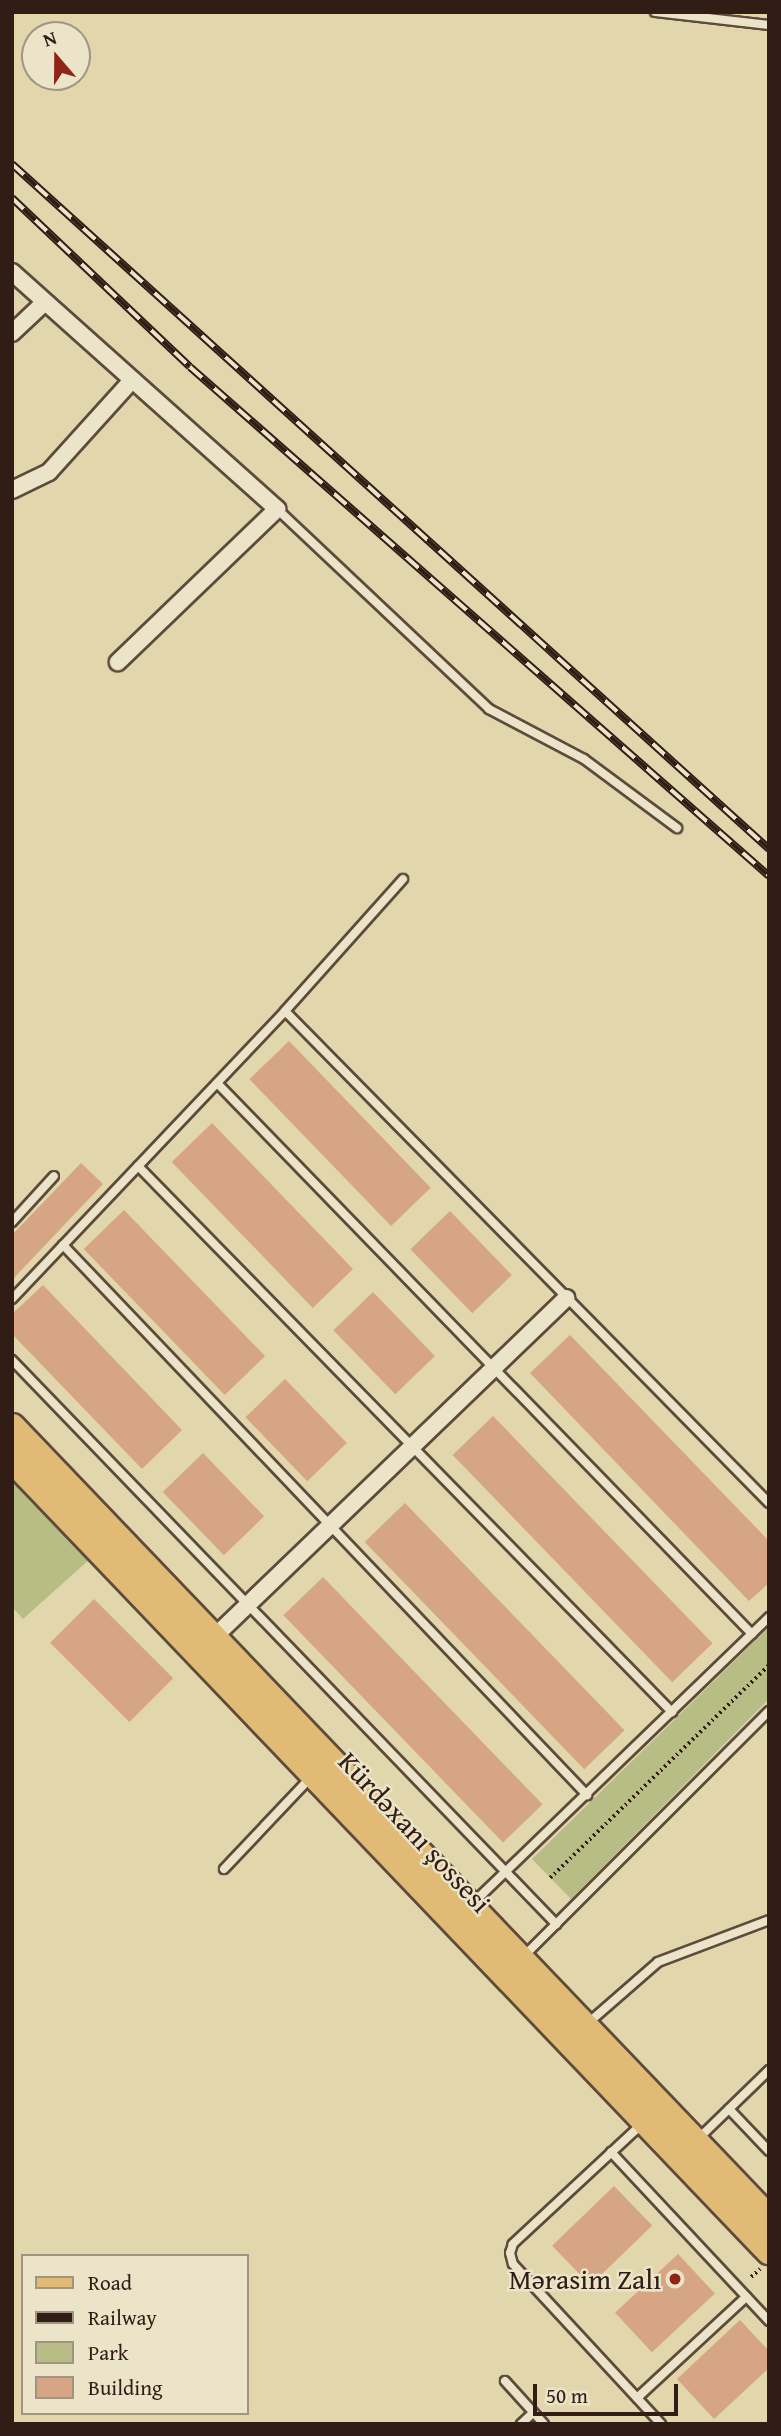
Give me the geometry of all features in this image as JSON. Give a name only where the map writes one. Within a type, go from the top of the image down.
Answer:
[{"type":"main road","name":"Kürdəxanı şossesi","points":[[12,1427],[316,1772],[769,2251]]},
{"type":"main road","name":"Kürdəxanı şossesi","points":[[12,1459],[206,1645],[470,1906],[769,2219]]},
{"type":"street","points":[[12,272],[277,509],[118,662]]},
{"type":"street","points":[[12,333],[45,302]]},
{"type":"street","points":[[12,490],[49,472],[132,380]]},
{"type":"street","points":[[206,1645],[567,1298]]},
{"type":"lane","points":[[655,12],[769,24]]},
{"type":"lane","points":[[277,509],[489,709],[584,759],[677,828]]},
{"type":"lane","points":[[12,1299],[285,1011],[403,878]]},
{"type":"lane","points":[[285,1011],[769,1503]]},
{"type":"lane","points":[[217,1083],[752,1634]]},
{"type":"lane","points":[[138,1166],[410,1448],[672,1712]]},
{"type":"lane","points":[[12,1222],[54,1176]]},
{"type":"lane","points":[[63,1245],[587,1795]]},
{"type":"lane","points":[[12,1360],[556,1924]]},
{"type":"lane","points":[[470,1906],[769,1617]]},
{"type":"lane","points":[[521,1959],[769,1712]]},
{"type":"lane","points":[[224,1869],[316,1772]]},
{"type":"lane","points":[[584,2026],[658,1962],[769,1920]]},
{"type":"lane","points":[[695,2142],[769,2070]]},
{"type":"lane","points":[[729,2109],[769,2151]]},
{"type":"lane","points":[[646,2121],[513,2244],[510,2253],[513,2264],[661,2424]]},
{"type":"lane","points":[[611,2152],[769,2321]]},
{"type":"lane","points":[[637,2398],[746,2297]]},
{"type":"lane","points":[[505,2381],[544,2424]]},
{"type":"lane","points":[[521,2424],[533,2413]]},
{"type":"path","points":[[550,1878],[769,1665]]},
{"type":"green space","points":[[12,1476],[91,1558],[23,1619],[12,1607]]},
{"type":"green space","points":[[769,1627],[769,1699],[571,1899],[532,1859]]},
{"type":"building","points":[[289,1041],[431,1188],[391,1226],[249,1079]]},
{"type":"building","points":[[212,1123],[353,1269],[313,1308],[172,1162]]},
{"type":"building","points":[[81,1163],[103,1184],[12,1280],[12,1235]]},
{"type":"building","points":[[124,1210],[265,1356],[225,1395],[84,1249]]},
{"type":"building","points":[[450,1211],[512,1275],[472,1313],[410,1249]]},
{"type":"building","points":[[43,1285],[182,1430],[142,1469],[12,1334],[12,1314]]},
{"type":"building","points":[[373,1292],[435,1356],[395,1394],[333,1330]]},
{"type":"building","points":[[570,1335],[769,1541],[769,1583],[749,1601],[530,1373]]},
{"type":"building","points":[[285,1379],[347,1443],[307,1481],[245,1417]]},
{"type":"building","points":[[493,1416],[713,1643],[672,1682],[453,1455]]},
{"type":"building","points":[[203,1453],[264,1516],[224,1555],[163,1492]]},
{"type":"building","points":[[405,1503],[625,1730],[584,1769],[365,1542]]},
{"type":"building","points":[[323,1577],[543,1804],[503,1843],[283,1615]]},
{"type":"building","points":[[94,1599],[173,1678],[129,1722],[50,1643]]},
{"type":"building","points":[[614,2186],[652,2226],[590,2285],[552,2246]]},
{"type":"building","points":[[678,2254],[715,2293],[652,2352],[615,2313]]},
{"type":"building","points":[[740,2320],[769,2351],[769,2368],[714,2419],[677,2379]]},
{"type":"railway","points":[[12,164],[769,849]]},
{"type":"railway","points":[[12,198],[190,367],[769,876]]},
{"type":"place","name":"Mərasim Zalı","points":[[675,2279]]}]
